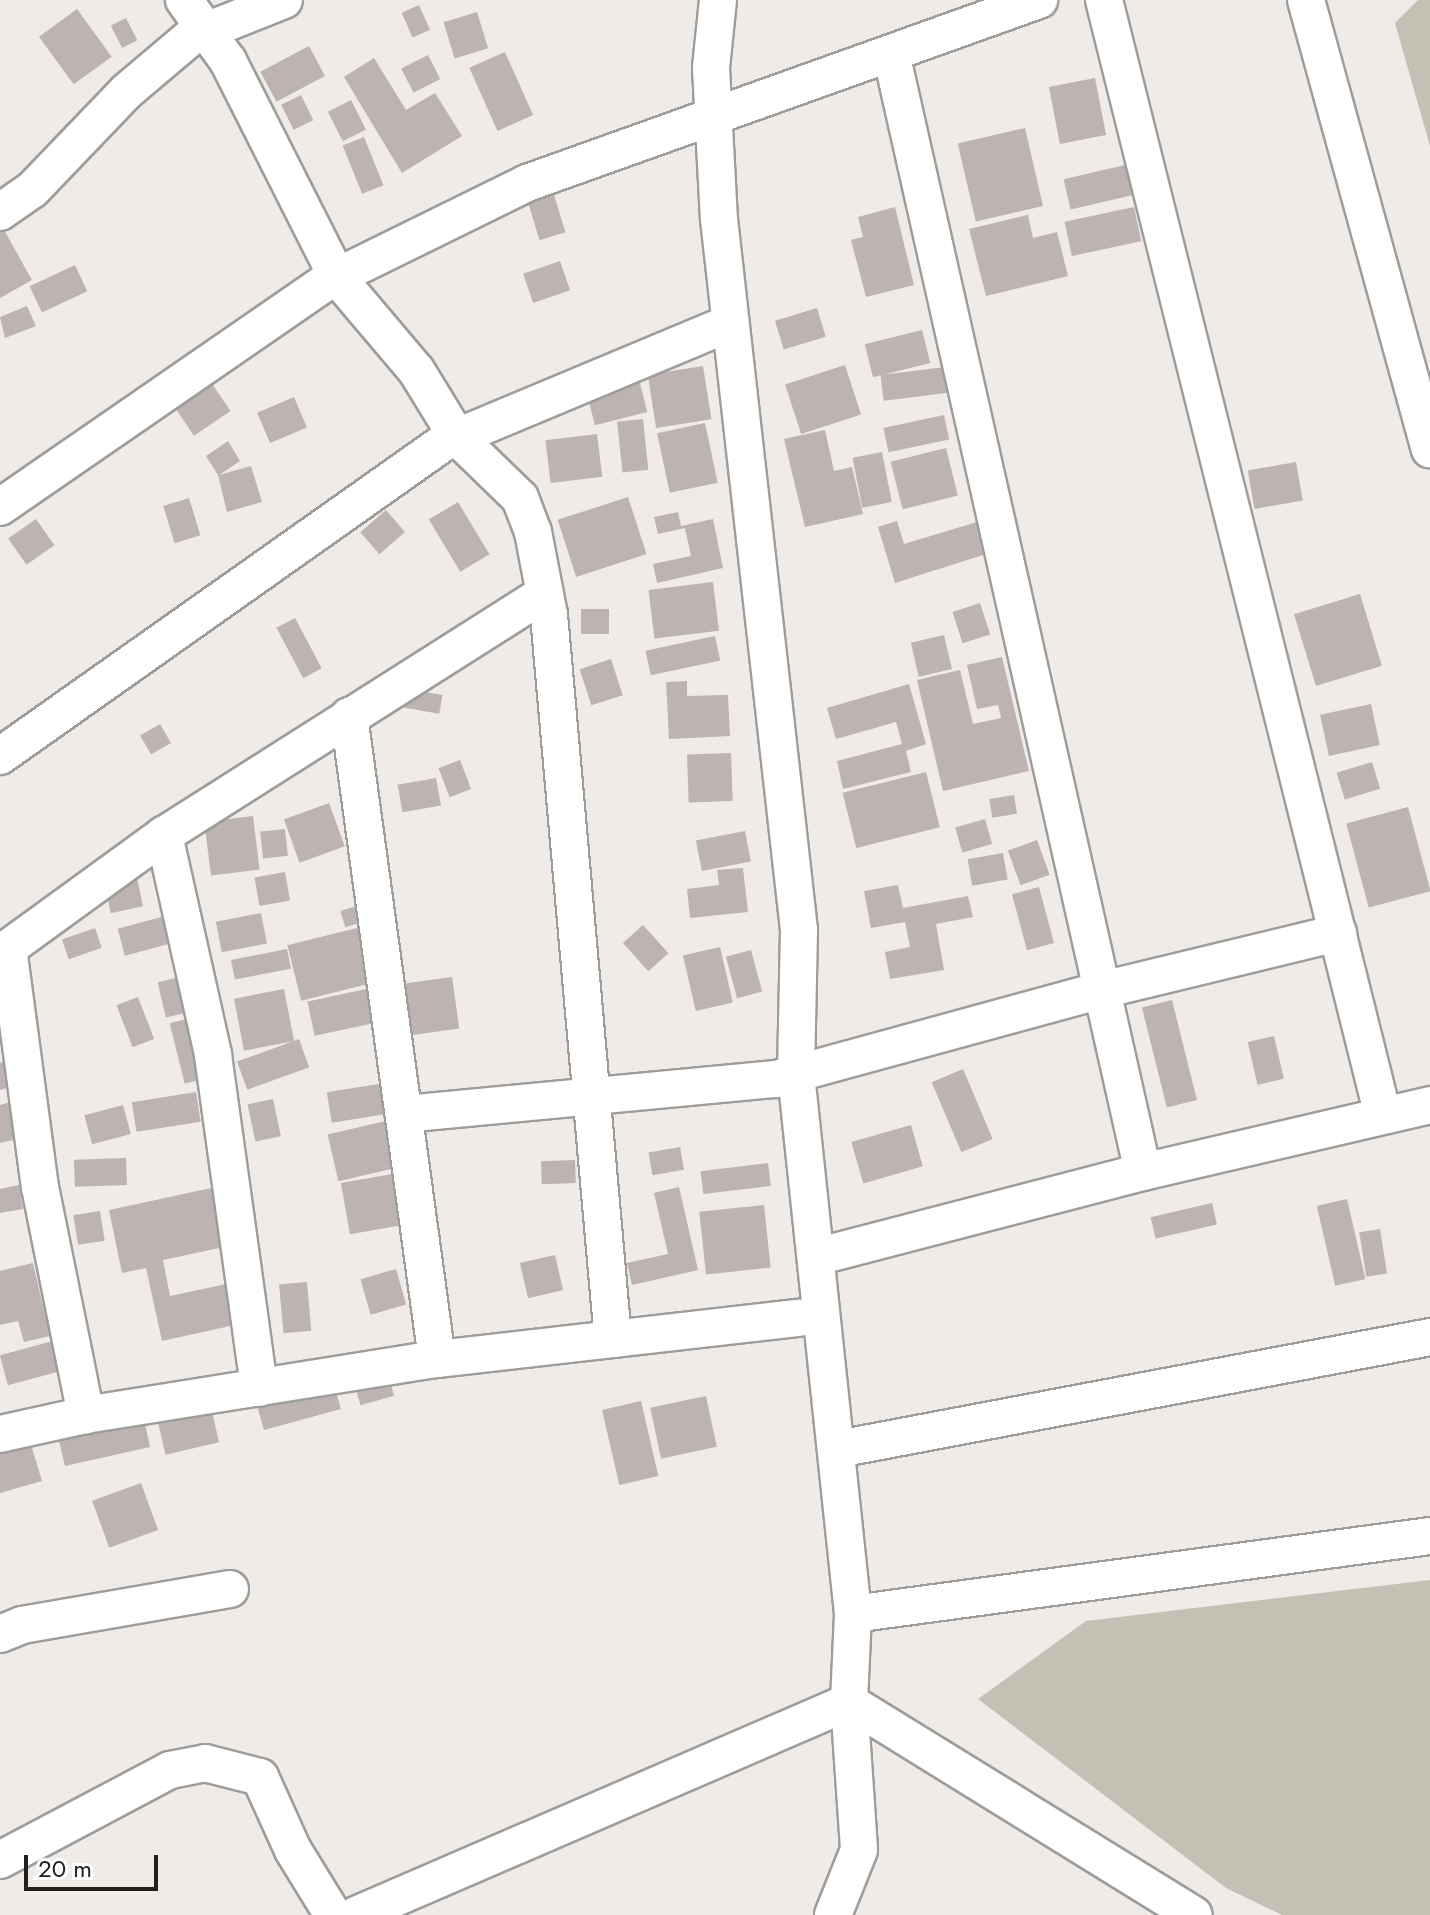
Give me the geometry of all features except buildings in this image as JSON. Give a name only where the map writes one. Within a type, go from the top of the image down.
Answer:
[{"type":"street","points":[[184,0],[203,32],[228,61],[337,277],[416,370],[457,437],[520,498],[533,532],[545,593],[613,1339]]},
{"type":"street","points":[[0,212],[32,190],[127,91],[203,32],[284,0]]},
{"type":"street","points":[[718,0],[711,68],[719,219],[799,930],[796,1074],[838,1449],[853,1614],[849,1702],[859,1850],[833,1915]]},
{"type":"street","points":[[0,507],[337,277],[527,183],[1039,0]]},
{"type":"street","points":[[1104,0],[1383,1116]]},
{"type":"street","points":[[1306,0],[1430,449]]},
{"type":"street","points":[[891,53],[1143,1172]]},
{"type":"street","points":[[0,756],[457,437],[716,329]]},
{"type":"street","points":[[86,1415],[40,1187],[4,951],[164,835],[545,593]]},
{"type":"street","points":[[349,716],[437,1359]]},
{"type":"street","points":[[164,835],[213,1055],[259,1388]]},
{"type":"street","points":[[405,1114],[796,1074],[1102,990],[1338,933]]},
{"type":"street","points":[[816,1257],[1143,1172],[1430,1105]]},
{"type":"street","points":[[0,1434],[86,1415],[437,1359],[799,1318]]},
{"type":"street","points":[[838,1449],[1430,1337]]},
{"type":"street","points":[[853,1614],[1430,1536]]},
{"type":"street","points":[[0,1634],[22,1625],[230,1589]]},
{"type":"street","points":[[356,1915],[849,1702]]},
{"type":"street","points":[[849,1702],[1194,1915]]},
{"type":"street","points":[[0,1860],[170,1770],[205,1763],[260,1777],[293,1850],[333,1915]]},
{"type":"shaded area","points":[[1418,0],[1430,0],[1430,146],[1395,23]]},
{"type":"shaded area","points":[[1430,1580],[1430,1915],[1282,1915],[1226,1888],[978,1699],[1086,1621]]}]
